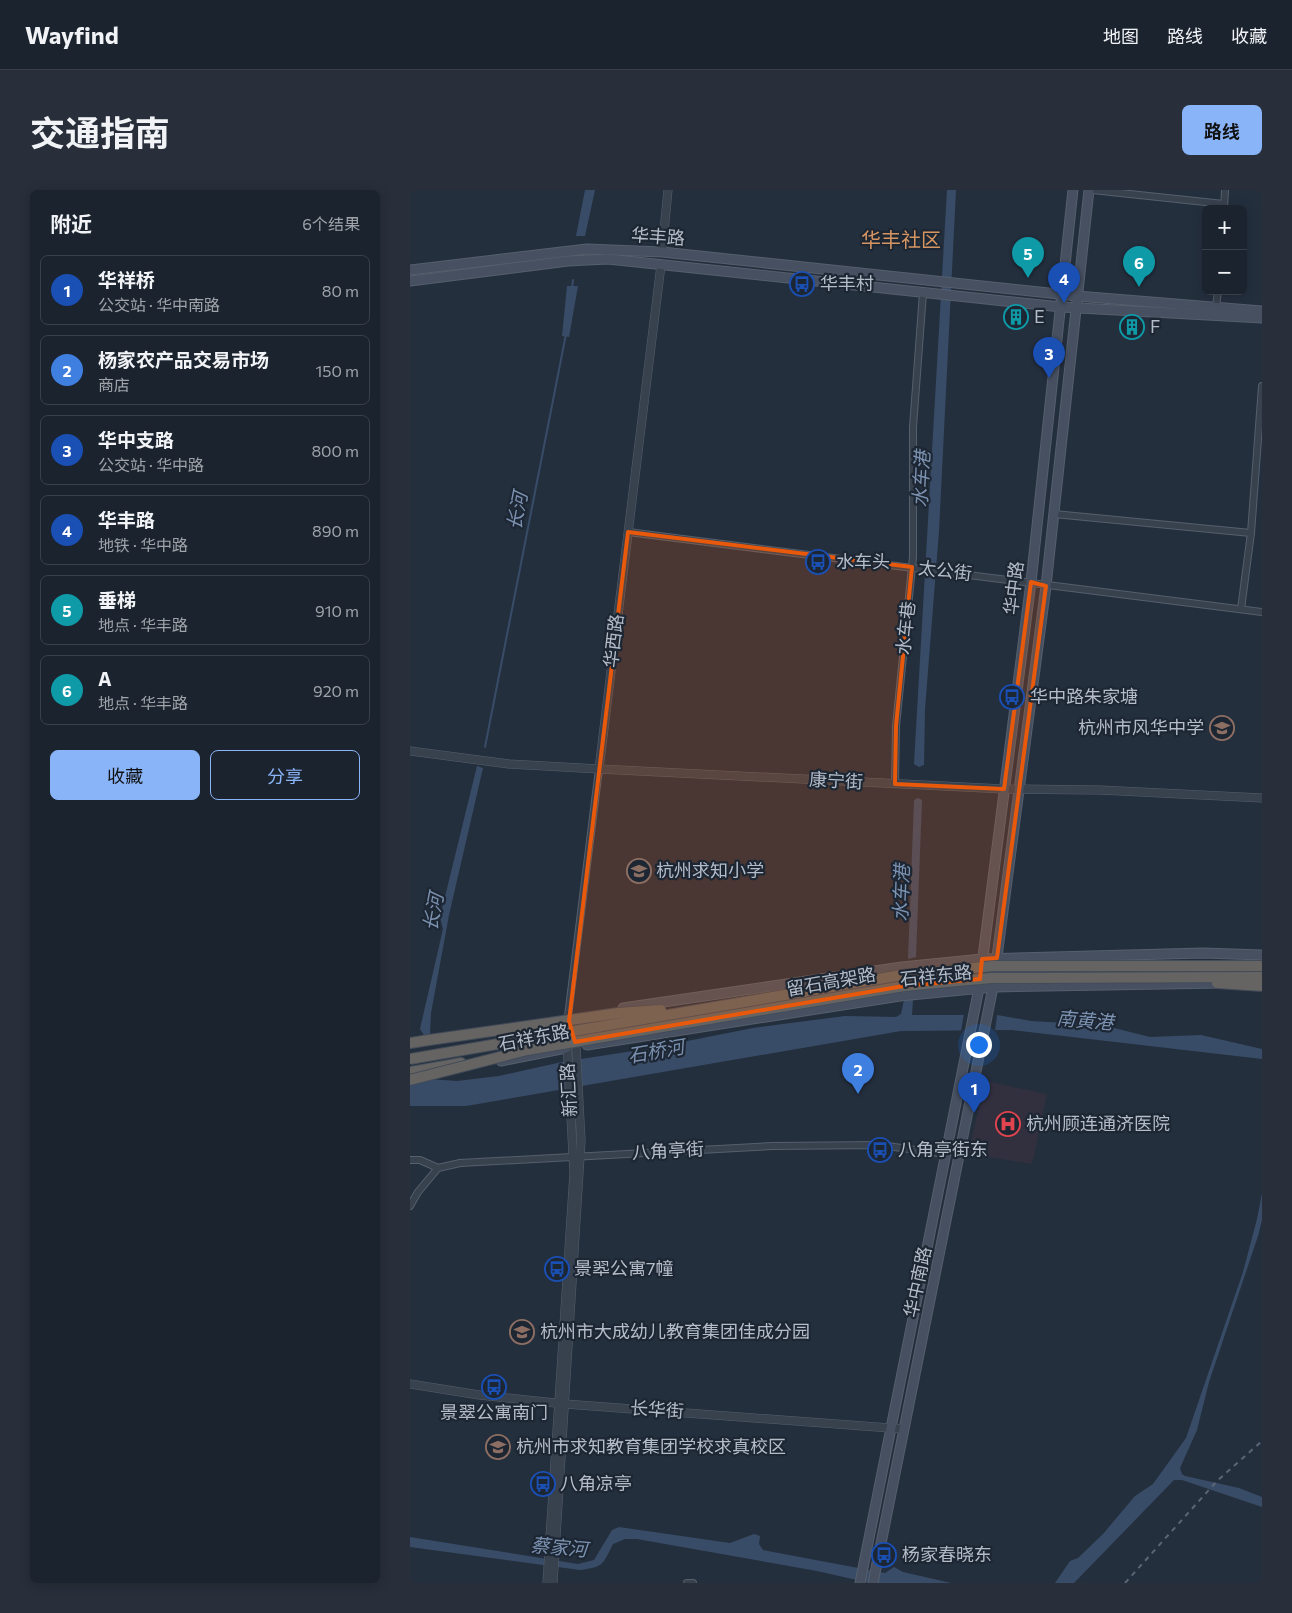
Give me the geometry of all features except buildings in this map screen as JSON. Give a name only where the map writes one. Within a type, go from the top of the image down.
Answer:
[{"type":"highway","name":"留石高架路","points":[[410,1059],[902,975],[993,966],[1262,965]]},
{"type":"highway","name":"留石高架路","points":[[410,1072],[527,1050],[904,986],[991,978],[1262,977]]},
{"type":"highway","points":[[1144,978],[1262,985]]},
{"type":"highway","points":[[410,1043],[619,1013],[729,1004]]},
{"type":"highway","points":[[410,1079],[527,1050]]},
{"type":"main road","name":"华中路","points":[[979,988],[1031,582],[1073,190]]},
{"type":"main road","name":"华中路","points":[[993,987],[1046,586],[1090,190]]},
{"type":"main road","name":"华丰路","points":[[410,270],[587,249],[662,252],[1062,295],[1262,310]]},
{"type":"main road","name":"华丰路","points":[[410,281],[585,260],[608,260],[1061,308],[1076,307],[1262,318]]},
{"type":"main road","name":"石祥东路","points":[[410,1043],[568,1016],[902,967],[982,958],[1202,953],[1262,955]]},
{"type":"main road","name":"石祥东路","points":[[410,1079],[900,996],[993,987],[1262,985]]},
{"type":"main road","name":"华中南路","points":[[873,1583],[993,987]]},
{"type":"main road","name":"华中南路","points":[[860,1583],[979,988]]},
{"type":"street","points":[[662,252],[668,190]]},
{"type":"street","points":[[1090,190],[1216,205]]},
{"type":"street","points":[[1224,205],[1225,190]]},
{"type":"street","name":"华西路","points":[[568,1016],[661,265]]},
{"type":"street","name":"水车巷","points":[[895,784],[896,726],[912,567],[914,408],[923,293]]},
{"type":"street","points":[[1216,307],[1218,295]]},
{"type":"street","points":[[1241,609],[1251,532],[1262,386]]},
{"type":"street","points":[[1054,514],[1251,532]]},
{"type":"street","name":"太公街","points":[[628,532],[1262,612]]},
{"type":"street","name":"康宁街","points":[[410,751],[509,764],[598,769],[1020,790],[1100,790],[1262,798]]},
{"type":"street","name":"新汇路","points":[[553,1583],[551,1571],[552,1549],[562,1403],[578,1093],[568,1016]]},
{"type":"street","name":"新汇路","points":[[573,1050],[568,1058],[569,1093],[576,1156]]},
{"type":"street","name":"八角亭街","points":[[438,1168],[460,1163],[773,1146],[880,1145],[945,1154]]},
{"type":"street","points":[[410,1160],[420,1160],[438,1168],[418,1192],[410,1206]]},
{"type":"street","name":"长华街","points":[[410,1384],[479,1395],[562,1403],[904,1429]]},
{"type":"street","name":"新汇路","points":[[547,1583],[551,1571]]},
{"type":"street","points":[[687,1583],[693,1583]]},
{"type":"highlighted area","points":[[628,532],[912,567],[896,726],[895,784],[1004,789],[1031,582],[1046,586],[997,958],[982,959],[980,979],[904,986],[575,1042],[569,1021]]},
{"type":"shaded area","name":"杭州顾连通济医院","points":[[985,1081],[1047,1094],[1032,1164],[968,1154]]},
{"type":"water","points":[[585,190],[595,190],[585,236],[576,236]]},
{"type":"water","points":[[947,190],[956,190],[939,531],[925,709],[924,765],[919,767],[914,764]]},
{"type":"water","points":[[567,286],[578,286],[569,337],[562,336]]},
{"type":"water","points":[[477,766],[483,768],[449,915],[431,1013],[430,1034],[424,1035],[420,1029],[443,929],[440,917]]},
{"type":"water","points":[[918,798],[922,800],[916,957],[908,959],[914,800]]},
{"type":"water","name":"石桥河","points":[[913,999],[912,1015],[997,1015],[1031,1021],[1102,1025],[1150,1037],[1201,1035],[1262,1049],[1262,1059],[1012,1030],[901,1031],[466,1106],[410,1106],[410,1084],[429,1079],[457,1081],[499,1076],[562,1062],[652,1048],[753,1028],[845,1016],[896,1017],[901,1014],[904,1000]]},
{"type":"water","points":[[1262,1193],[1262,1220],[1258,1236],[1209,1382],[1197,1430],[1180,1468],[1185,1476],[1239,1488],[1262,1497],[1262,1507],[1182,1480],[1174,1480],[1074,1583],[1055,1583],[1070,1561],[1078,1558],[1103,1534],[1135,1496],[1153,1484],[1186,1438],[1243,1272]]},
{"type":"water","points":[[619,1527],[730,1543],[754,1534],[760,1536],[759,1544],[763,1550],[885,1573],[894,1567],[903,1572],[951,1583],[870,1583],[817,1571],[637,1539],[625,1539],[613,1544],[602,1563],[598,1566],[580,1570],[410,1547],[410,1537],[578,1564],[594,1560],[612,1530]]},
{"type":"pier","points":[[964,1014],[997,1015],[995,1031],[961,1031]]},
{"type":"waterway","name":"长河","points":[[572,288],[573,280]]},
{"type":"waterway","name":"长河","points":[[485,747],[566,334]]},
{"type":"railway","points":[[1125,1583],[1217,1481],[1262,1441]]},
{"type":"place","name":"垂梯","points":[[1028,278]]},
{"type":"place","name":"华丰村","points":[[802,284]]},
{"type":"place","name":"A","points":[[1139,287]]},
{"type":"place","name":"华丰路","points":[[1064,303]]},
{"type":"place","name":"E","points":[[1016,317]]},
{"type":"place","name":"F","points":[[1132,327]]},
{"type":"place","name":"华中支路","points":[[1049,378]]},
{"type":"place","name":"水车头","points":[[818,562]]},
{"type":"place","name":"华中路朱家塘","points":[[1012,697]]},
{"type":"place","name":"杭州市风华中学","points":[[1222,728]]},
{"type":"place","name":"杭州求知小学","points":[[639,871]]},
{"type":"place","name":"杨家农产品交易市场","points":[[858,1094]]},
{"type":"place","name":"华祥桥","points":[[974,1113]]},
{"type":"place","name":"杭州顾连通济医院","points":[[1008,1124]]},
{"type":"place","name":"八角亭街东","points":[[880,1150]]},
{"type":"place","name":"景翆公寓7幢","points":[[557,1269]]},
{"type":"place","name":"杭州市大成幼儿教育集团佳成分园","points":[[522,1332]]},
{"type":"place","name":"景翠公寓南门","points":[[494,1387]]},
{"type":"place","name":"杭州市求知教育集团学校求真校区","points":[[498,1447]]},
{"type":"place","name":"八角凉亭","points":[[543,1484]]},
{"type":"place","name":"杨家春晓东","points":[[884,1555]]},
{"type":"district","name":"华丰社区","points":[[901,240]]},
{"type":"water label","name":"水车港","points":[[921,479]]},
{"type":"water label","name":"水车港","points":[[901,893]]},
{"type":"water label","name":"南黄港","points":[[1085,1020]]},
{"type":"water label","name":"蔡家河","points":[[559,1547]]}]
